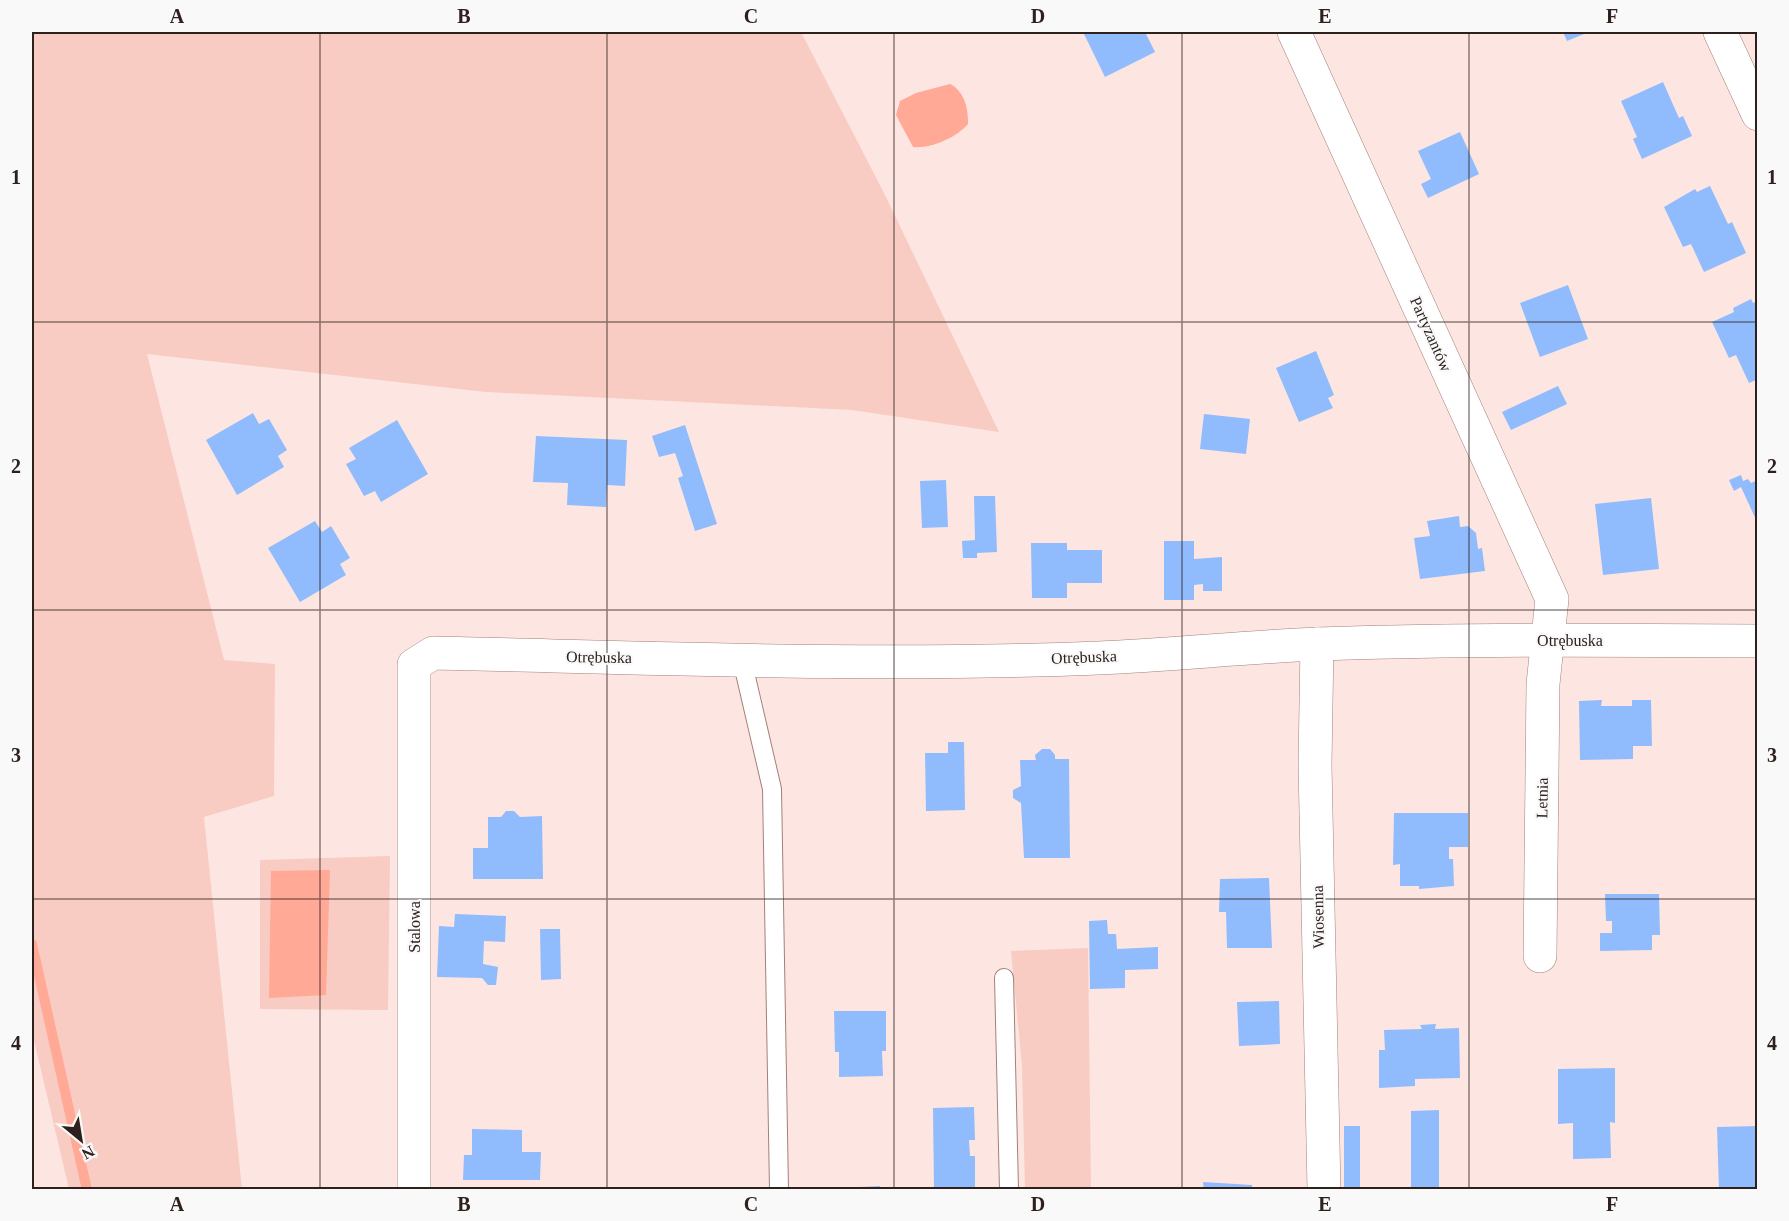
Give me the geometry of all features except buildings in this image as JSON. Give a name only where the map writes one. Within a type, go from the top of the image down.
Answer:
[{"type":"street","name":"Partyzantów","points":[[1293,32],[1552,599],[1547,640]]},
{"type":"street","points":[[1720,32],[1758,114]]},
{"type":"street","name":"Otrębuska","points":[[414,665],[433,653],[742,660],[1099,658],[1317,644],[1547,640],[1758,641]]},
{"type":"street","name":"Letnia","points":[[1540,957],[1543,684],[1547,640]]},
{"type":"street","name":"Wiosenna","points":[[1317,644],[1315,777],[1324,1190]]},
{"type":"street","name":"Stalowa","points":[[414,665],[414,1190]]},
{"type":"lane","points":[[742,660],[772,789],[779,1190]]},
{"type":"lane","points":[[1005,978],[1009,1190]]},
{"type":"shaded area","points":[[32,32],[801,32],[884,193],[999,432],[852,410],[486,392],[147,354],[224,660],[275,664],[274,796],[204,817],[242,1189],[69,1189],[32,1032]]},
{"type":"shaded area","points":[[950,84],[959,91],[965,101],[968,124],[943,141],[928,146],[913,147],[896,115],[900,101],[916,93]]},
{"type":"shaded area","points":[[390,856],[388,1010],[260,1009],[260,860]]},
{"type":"shaded area","points":[[330,870],[326,995],[269,998],[271,871]]},
{"type":"shaded area","points":[[1088,948],[1091,1189],[1025,1189],[1022,1066],[1011,951]]},
{"type":"waterway","points":[[32,944],[87,1190]]}]
